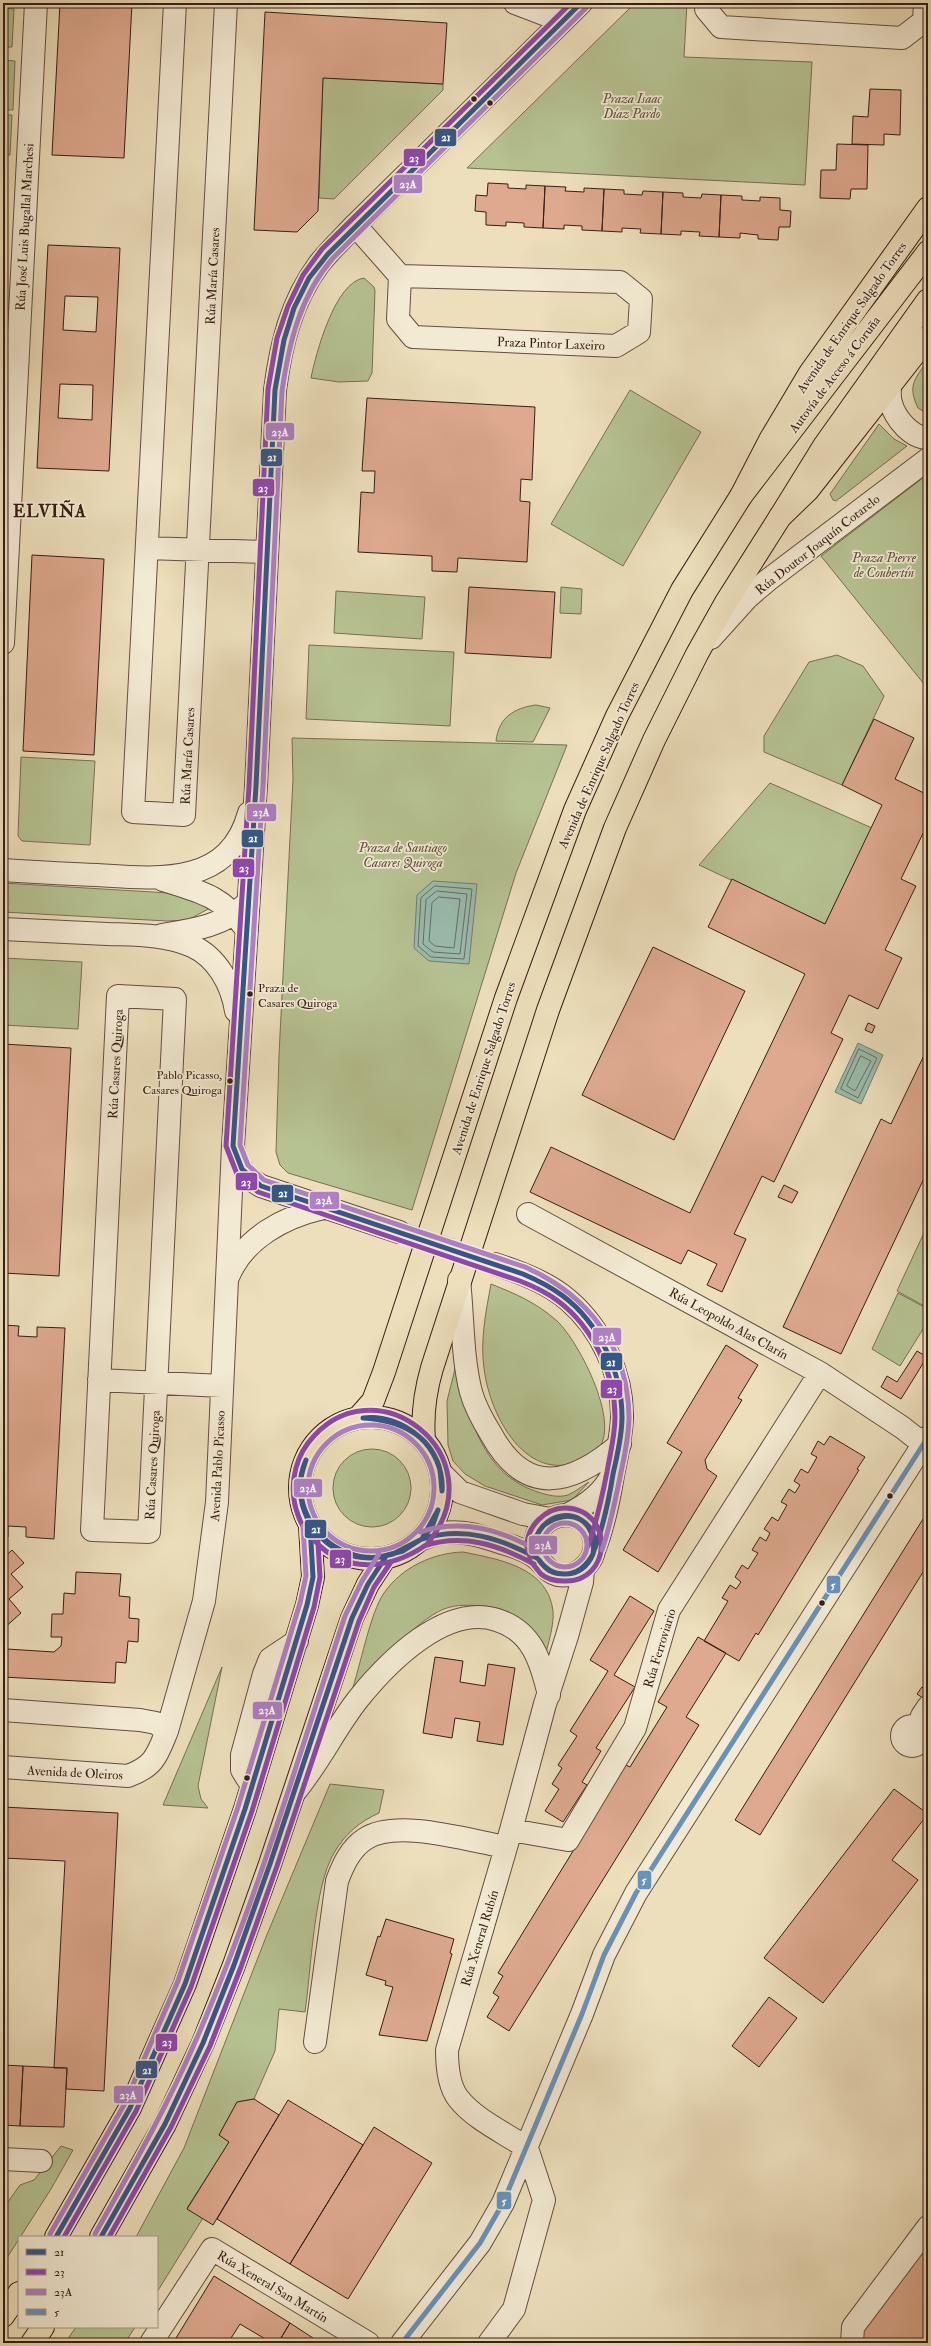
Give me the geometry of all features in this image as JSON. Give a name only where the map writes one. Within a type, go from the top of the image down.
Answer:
[{"type":"main road","name":"Avenida de Enrique Salgado Torres","points":[[358,1418],[373,1401],[384,1372],[506,998],[575,810],[617,716],[661,626],[703,554],[741,496],[770,440],[810,373],[928,208]]},
{"type":"main road","name":"Autovía de Acceso á Coruña","points":[[741,496],[928,252]]},
{"type":"main road","points":[[424,1440],[423,1421],[425,1394],[460,1280],[548,1010],[615,828],[654,740],[696,654],[725,604],[824,446],[928,300]]},
{"type":"main road","points":[[780,517],[808,490],[928,337]]},
{"type":"main road","points":[[382,1417],[405,1425],[424,1440],[435,1456],[442,1474],[442,1497],[436,1520],[422,1539],[405,1551],[385,1558],[364,1559],[343,1554],[324,1542],[310,1526],[302,1508],[300,1488],[302,1468],[311,1451],[323,1435],[340,1424],[358,1418],[382,1417]]},
{"type":"main road","points":[[57,2236],[130,2108],[166,2029],[202,1938],[252,1786],[297,1641],[313,1577],[310,1526]]},
{"type":"main road","points":[[103,2236],[165,2124],[203,2043],[234,1965],[352,1618],[368,1584],[385,1558]]},
{"type":"main road","points":[[3,2316],[18,2294]]},
{"type":"main road","points":[[32,2343],[42,2328]]},
{"type":"street","name":"Rúa José Luis Bugallal Marchesi","points":[[3,643],[36,3]]},
{"type":"street","name":"Rúa María Casares","points":[[175,3],[133,812],[184,815],[226,3]]},
{"type":"street","points":[[515,3],[562,21]]},
{"type":"street","name":"Avenida Pablo Picasso","points":[[167,1731],[204,1601],[217,1502],[233,1146],[240,1036],[244,915],[256,786],[275,390],[281,346],[294,306],[319,264],[355,225],[581,3]]},
{"type":"street","points":[[706,3],[706,9],[721,27],[902,38],[924,21],[925,3]]},
{"type":"street","points":[[355,225],[400,276]]},
{"type":"street","name":"Praza Pintor Laxeiro","points":[[400,276],[620,282],[641,300],[639,332],[616,346],[413,337],[398,320],[400,276]]},
{"type":"street","points":[[890,384],[891,402],[896,415],[908,429],[928,438]]},
{"type":"street","name":"Rúa Doutor Joaquín Cotarelo","points":[[696,654],[748,597],[768,580],[928,459]]},
{"type":"street","points":[[147,548],[267,552]]},
{"type":"street","points":[[3,870],[160,879],[186,875],[205,867],[233,847],[246,824],[256,786]]},
{"type":"street","points":[[160,879],[209,895],[244,915]]},
{"type":"street","points":[[3,930],[157,936],[194,929],[244,915]]},
{"type":"street","points":[[157,936],[192,946],[207,956],[218,968],[234,994],[240,1036]]},
{"type":"street","name":"Rúa Casares Quiroga","points":[[118,996],[175,999],[149,1532],[92,1530],[100,1380],[118,996]]},
{"type":"street","name":"Avenida Pablo Picasso","points":[[231,1195],[234,1187],[245,1174],[235,1157],[233,1146]]},
{"type":"street","points":[[245,1174],[261,1186],[323,1208],[399,1232]]},
{"type":"street","points":[[227,1279],[233,1265],[241,1255],[263,1234],[283,1221],[323,1208]]},
{"type":"street","name":"Rúa Leopoldo Alas Clarín","points":[[528,1214],[820,1373],[926,1444]]},
{"type":"street","name":"Rúa Xeneral Rubín","points":[[495,1264],[523,1274],[558,1293],[580,1312],[599,1338],[612,1363],[619,1392],[622,1417],[620,1444],[605,1519],[591,1560],[583,1570],[582,1582],[567,1636],[450,2037],[447,2063],[452,2088],[457,2097],[470,2110],[527,2148]]},
{"type":"street","points":[[460,1280],[472,1393],[483,1421],[497,1446],[514,1465],[531,1476],[553,1479],[571,1475],[590,1468],[620,1444]]},
{"type":"street","name":"Rúa Ferroviario","points":[[509,1838],[568,1840],[635,1728],[669,1610],[820,1373]]},
{"type":"street","points":[[100,1380],[222,1386]]},
{"type":"street","points":[[402,2343],[480,2243],[503,2203],[582,2014],[604,1954],[636,1893],[926,1444]]},
{"type":"street","name":"Rúa Xeneral Rubín","points":[[567,1636],[566,1603],[558,1582],[544,1565],[534,1549],[538,1531],[559,1517],[583,1507],[604,1487],[615,1465]]},
{"type":"street","points":[[442,1474],[460,1492],[523,1514],[577,1517],[591,1530],[595,1548]]},
{"type":"street","points":[[422,1539],[437,1532],[474,1533],[517,1548],[544,1565],[567,1576],[583,1570]]},
{"type":"street","points":[[293,1793],[318,1762],[359,1698],[399,1656],[428,1633],[452,1620],[481,1616],[504,1622],[520,1632],[532,1645],[540,1660],[549,1695]]},
{"type":"street","points":[[140,1720],[160,1703],[193,1638]]},
{"type":"street","points":[[918,1728],[922,1716],[928,1707]]},
{"type":"street","points":[[3,1710],[140,1720],[156,1723],[167,1731]]},
{"type":"street","name":"Avenida de Oleiros","points":[[3,1767],[128,1776],[144,1770],[157,1756],[167,1731]]},
{"type":"street","points":[[316,2042],[337,1881],[344,1863],[353,1850],[365,1839],[381,1832],[398,1830],[416,1830],[509,1838]]},
{"type":"street","points":[[489,2343],[514,2308],[544,2200],[527,2148]]},
{"type":"street","points":[[3,2159],[41,2161]]},
{"type":"street","points":[[852,2343],[853,2327],[928,2227]]},
{"type":"street","name":"Rúa Xeneral San Martín","points":[[151,2343],[212,2249],[368,2343]]},
{"type":"green space","name":"Praza Isaac Díaz Pardo","points":[[635,3],[687,3],[684,57],[812,62],[805,185],[467,168]]},
{"type":"green space","points":[[3,8],[14,9],[12,47],[3,47]]},
{"type":"green space","points":[[3,60],[15,61],[13,110],[3,110]]},
{"type":"green space","points":[[323,78],[443,84],[443,90],[334,199],[319,198]]},
{"type":"green space","points":[[3,115],[12,115],[10,155],[3,155]]},
{"type":"green space","points":[[364,278],[374,287],[375,291],[372,373],[368,381],[339,382],[311,378],[317,352],[328,320],[344,292],[354,282]]},
{"type":"green space","points":[[928,360],[928,414],[918,408],[913,393],[913,388],[916,377]]},
{"type":"green space","points":[[630,390],[701,432],[623,566],[551,524]]},
{"type":"green space","points":[[879,424],[894,439],[907,446],[836,501],[833,500],[830,494]]},
{"type":"green space","name":"Praza Pierre de Coubertín","points":[[928,474],[928,689],[821,556]]},
{"type":"green space","points":[[561,587],[582,589],[581,614],[560,613]]},
{"type":"green space","points":[[336,591],[425,597],[422,639],[334,633]]},
{"type":"green space","points":[[309,645],[454,652],[450,726],[306,719]]},
{"type":"green space","points":[[837,655],[863,666],[884,696],[842,785],[764,752],[764,736],[809,662]]},
{"type":"green space","points":[[536,705],[550,708],[533,742],[496,741],[500,726],[509,715],[514,711]]},
{"type":"green space","name":"Praza de Santiago Casares Quiroga","points":[[292,738],[567,745],[516,873],[412,1210],[288,1173],[280,1165],[276,1152],[279,1055],[293,779]]},
{"type":"green space","points":[[21,757],[95,761],[90,845],[22,841],[18,836]]},
{"type":"green space","points":[[770,783],[872,828],[825,924],[699,865]]},
{"type":"green space","points":[[3,883],[169,893],[194,899],[210,908],[188,920],[167,921],[3,912]]},
{"type":"green space","points":[[3,958],[82,962],[78,1029],[3,1025]]},
{"type":"green space","points":[[928,1224],[928,1308],[897,1291]]},
{"type":"green space","points":[[491,1284],[509,1291],[542,1309],[557,1321],[566,1331],[576,1347],[596,1386],[602,1407],[605,1427],[602,1443],[593,1454],[571,1464],[551,1465],[533,1458],[518,1446],[505,1429],[495,1409],[488,1388],[483,1358],[484,1326]]},
{"type":"green space","points":[[898,1293],[928,1309],[928,1321],[900,1366],[872,1349]]},
{"type":"green space","points":[[456,1365],[472,1423],[480,1441],[491,1458],[503,1472],[519,1484],[538,1492],[556,1496],[568,1495],[589,1482],[572,1500],[542,1505],[485,1486],[465,1474],[453,1461],[448,1445],[447,1401]]},
{"type":"green space","points":[[372,1449],[387,1452],[400,1460],[408,1473],[411,1488],[408,1503],[400,1516],[387,1524],[372,1527],[357,1524],[344,1516],[336,1503],[333,1488],[336,1473],[344,1460],[357,1452]]},
{"type":"green space","points":[[463,1552],[506,1562],[532,1575],[542,1584],[549,1596],[553,1611],[552,1627],[546,1653],[529,1629],[522,1621],[512,1614],[501,1609],[489,1607],[468,1605],[454,1606],[433,1615],[408,1634],[351,1693],[374,1614],[384,1593],[391,1584],[419,1563],[441,1555]]},
{"type":"green space","points":[[222,1667],[198,1786],[201,1799],[208,1808],[163,1805]]},
{"type":"green space","points":[[330,1784],[384,1790],[379,1813],[365,1820],[348,1834],[338,1846],[327,1868],[314,1930],[305,2012],[279,2009],[275,2051],[254,2099],[237,2102],[219,2135],[229,2142],[187,2208],[203,2218],[158,2290],[158,2236],[137,2236],[184,2148],[266,1937]]},
{"type":"green space","points":[[61,2146],[73,2150],[51,2189],[21,2236],[18,2236],[18,2241],[3,2264],[3,2209],[20,2185],[34,2180]]},
{"type":"green space","points":[[75,2328],[134,2328],[125,2343],[65,2343]]},
{"type":"water","points":[[433,881],[477,884],[469,964],[429,961],[414,948],[417,895]]},
{"type":"water","points":[[858,1043],[883,1055],[861,1104],[835,1092]]},
{"type":"building","points":[[60,3],[132,3],[124,158],[52,155]]},
{"type":"building","points":[[265,12],[447,23],[443,84],[323,78],[318,211],[297,232],[254,230]]},
{"type":"building","points":[[870,89],[901,90],[900,135],[884,134],[884,145],[852,144],[853,116],[868,117]]},
{"type":"building","points":[[837,144],[868,145],[867,189],[851,189],[850,199],[820,198],[821,170],[836,170]]},
{"type":"building","points":[[488,183],[508,184],[508,188],[526,189],[526,185],[545,186],[543,228],[524,227],[524,223],[506,222],[506,226],[486,225],[486,212],[475,211],[476,195],[487,196]]},
{"type":"building","points":[[545,186],[566,187],[565,191],[584,192],[584,188],[604,189],[602,231],[582,230],[582,226],[564,225],[564,229],[543,228]]},
{"type":"building","points":[[604,189],[624,190],[624,194],[642,195],[643,191],[663,192],[661,234],[640,233],[641,229],[622,228],[622,232],[602,231]]},
{"type":"building","points":[[663,192],[683,193],[683,197],[701,198],[702,194],[721,195],[719,237],[699,236],[700,232],[681,231],[681,235],[661,234]]},
{"type":"building","points":[[721,195],[742,196],[742,200],[760,201],[760,197],[780,198],[780,210],[791,211],[790,227],[779,227],[778,240],[758,239],[758,235],[740,233],[740,238],[719,237]]},
{"type":"building","points":[[48,245],[120,248],[109,471],[37,468]],"holes":[[[65,296],[98,297],[96,332],[63,330]],[[60,384],[93,385],[92,420],[58,418]]]},
{"type":"building","points":[[367,398],[535,407],[532,480],[521,479],[520,501],[530,502],[527,562],[458,558],[457,572],[432,571],[432,556],[358,552],[361,492],[374,493],[375,471],[362,471]]},
{"type":"building","points":[[32,555],[104,559],[94,755],[23,751]]},
{"type":"building","points":[[469,587],[555,592],[551,658],[465,653]]},
{"type":"building","points":[[874,719],[914,738],[895,779],[928,795],[928,823],[901,879],[916,886],[885,950],[902,958],[878,1009],[849,995],[831,1033],[843,1039],[774,1182],[762,1176],[734,1234],[746,1239],[722,1292],[707,1285],[717,1264],[688,1250],[681,1264],[530,1192],[551,1147],[690,1213],[805,974],[708,927],[732,879],[825,924],[882,805],[842,785]]},
{"type":"building","points":[[653,947],[745,991],[674,1140],[582,1095]]},
{"type":"building","points":[[868,1023],[875,1026],[872,1033],[865,1030]]},
{"type":"building","points":[[3,1044],[71,1048],[59,1276],[3,1273]]},
{"type":"building","points":[[928,1047],[928,1170],[841,1354],[783,1327],[881,1119],[891,1124]]},
{"type":"building","points":[[784,1185],[798,1192],[792,1203],[778,1197]]},
{"type":"building","points":[[3,1325],[19,1326],[18,1336],[37,1337],[37,1327],[65,1328],[54,1539],[26,1537],[26,1527],[8,1526],[8,1537],[3,1537]]},
{"type":"building","points":[[726,1345],[758,1365],[738,1398],[742,1400],[705,1460],[707,1469],[717,1476],[658,1572],[623,1550],[682,1452],[667,1443]]},
{"type":"building","points":[[917,1351],[927,1357],[901,1399],[881,1387],[887,1376],[897,1382]]},
{"type":"building","points":[[830,1436],[865,1457],[857,1469],[859,1470],[758,1635],[756,1633],[739,1661],[704,1641],[728,1601],[722,1598],[730,1585],[736,1589],[741,1582],[735,1577],[742,1565],[748,1569],[758,1553],[752,1550],[760,1537],[766,1541],[770,1533],[764,1529],[772,1517],[778,1521],[787,1505],[781,1502],[789,1489],[795,1493],[800,1485],[794,1481],[801,1469],[808,1473],[817,1457],[811,1454],[818,1441],[824,1445]]},
{"type":"building","points":[[928,1511],[928,1564],[760,1835],[735,1820]]},
{"type":"building","points":[[12,1550],[24,1563],[11,1574],[23,1587],[9,1599],[21,1613],[3,1629],[3,1558]]},
{"type":"building","points":[[76,1572],[121,1574],[119,1596],[130,1597],[129,1618],[139,1619],[138,1642],[128,1641],[126,1663],[116,1662],[115,1683],[3,1677],[3,1631],[7,1636],[7,1649],[54,1652],[61,1646],[62,1637],[51,1637],[52,1614],[63,1614],[64,1593],[75,1594]]},
{"type":"building","points":[[630,1596],[654,1611],[614,1675],[635,1687],[596,1748],[601,1751],[582,1782],[587,1785],[563,1822],[545,1811],[559,1789],[552,1784],[562,1768],[558,1765],[577,1736],[570,1731],[608,1671],[590,1660]]},
{"type":"building","points":[[698,1637],[726,1653],[686,1717],[699,1725],[509,2031],[487,2017],[499,1997],[493,1993],[503,1976],[498,1973],[626,1765],[630,1767],[667,1707],[658,1702]]},
{"type":"building","points":[[435,1657],[463,1661],[460,1682],[485,1686],[488,1664],[515,1668],[503,1745],[477,1741],[480,1722],[455,1718],[452,1738],[423,1733]]},
{"type":"building","points":[[922,1687],[928,1692],[926,1700],[917,1694]]},
{"type":"building","points":[[894,1789],[928,1814],[892,1860],[918,1880],[823,2003],[764,1958]]},
{"type":"building","points":[[3,1807],[118,1813],[104,2091],[66,2089],[67,2068],[54,2068],[65,1861],[3,1858]]},
{"type":"building","points":[[386,1919],[454,1939],[450,1953],[452,1954],[427,2041],[379,2035],[393,1987],[385,1985],[386,1981],[366,1975],[378,1936],[380,1937]]},
{"type":"building","points":[[769,1997],[797,2018],[759,2067],[732,2046]]},
{"type":"building","points":[[3,2065],[23,2066],[20,2126],[3,2125]]},
{"type":"building","points":[[23,2066],[67,2068],[64,2127],[20,2126]]},
{"type":"building","points":[[254,2099],[279,2115],[213,2225],[187,2209],[229,2142],[219,2135],[237,2102]]},
{"type":"building","points":[[288,2100],[363,2145],[290,2264],[217,2219]]},
{"type":"building","points":[[374,2127],[432,2163],[348,2299],[290,2264]]},
{"type":"building","points":[[928,2239],[928,2343],[847,2343]]},
{"type":"building","points":[[214,2276],[290,2323],[278,2343],[272,2343],[240,2324],[228,2343],[173,2343]]},
{"type":"building","points":[[290,2323],[313,2338],[314,2343],[278,2343]]},
{"type":"tunnel","points":[[399,1232],[495,1264]]},
{"type":"transit line","name":"23","points":[[571,3],[322,249],[303,275],[288,306],[277,338],[268,389],[249,786],[226,1146],[237,1174],[258,1192],[535,1287],[558,1301],[582,1324],[600,1353],[606,1368],[611,1384],[615,1417],[612,1445],[605,1481],[599,1509],[588,1546]]},
{"type":"transit line","name":"21","points":[[581,3],[328,254],[309,278],[294,308],[284,340],[275,390],[256,786],[233,1146],[242,1169],[261,1186],[523,1274],[554,1290],[576,1307],[597,1334],[606,1350],[613,1366],[621,1400],[622,1424],[619,1446],[606,1511],[595,1548]]},
{"type":"transit line","name":"23A","points":[[586,8],[333,258],[312,288],[298,321],[288,355],[282,391],[263,786],[240,1145],[248,1165],[264,1180],[525,1267],[568,1292],[585,1308],[600,1326],[612,1346],[621,1368],[627,1391],[629,1417],[623,1462],[612,1514],[602,1550]]},
{"type":"transit line","name":"23","points":[[426,1545],[398,1559],[368,1565],[340,1559],[326,1551],[304,1528],[299,1519],[295,1506],[293,1487],[296,1468],[308,1443],[335,1419],[364,1410],[393,1414],[419,1428],[438,1450],[448,1478],[446,1510],[428,1543]]},
{"type":"transit line","name":"21","points":[[363,1418],[387,1421],[398,1425],[418,1436],[427,1444],[434,1454],[439,1466],[442,1491]]},
{"type":"transit line","name":"21","points":[[363,1418],[378,1418],[393,1421],[419,1436],[437,1461],[441,1475],[442,1491]]},
{"type":"transit line","name":"23A","points":[[377,1425],[401,1433],[411,1439],[420,1448],[429,1464],[433,1476],[434,1488],[433,1500],[429,1512],[420,1528],[411,1537],[395,1546],[383,1550],[365,1551],[341,1543],[331,1537],[322,1528],[313,1512],[309,1500],[308,1482],[316,1458],[322,1448],[331,1439],[347,1430],[359,1426],[377,1425]]},
{"type":"transit line","name":"5","points":[[402,2343],[480,2243],[503,2203],[582,2014],[604,1955],[636,1893],[928,1437]]},
{"type":"transit line","name":"21","points":[[306,1460],[302,1471],[301,1495],[305,1510],[312,1524],[322,1536],[334,1546],[348,1553],[363,1557],[380,1557]]},
{"type":"transit line","name":"21","points":[[306,1460],[301,1479],[301,1497],[306,1515],[315,1530],[327,1543],[343,1553],[361,1557],[380,1557]]},
{"type":"transit line","name":"23","points":[[530,1559],[527,1547],[530,1532],[539,1520],[551,1511],[566,1508],[582,1512],[593,1521],[600,1533],[601,1546],[599,1559],[591,1571],[580,1579],[564,1581],[549,1579],[541,1574],[532,1563]]},
{"type":"transit line","name":"21","points":[[423,1537],[438,1510]]},
{"type":"transit line","name":"21","points":[[423,1537],[432,1527],[438,1510]]},
{"type":"transit line","name":"21","points":[[543,1526],[552,1519],[562,1516],[571,1516],[580,1519],[588,1525],[593,1533],[595,1543],[593,1554]]},
{"type":"transit line","name":"21","points":[[543,1526],[553,1520],[563,1517],[580,1519],[591,1532],[593,1554]]},
{"type":"transit line","name":"23A","points":[[569,1523],[581,1529],[586,1537],[587,1545],[586,1553],[581,1561],[573,1566],[561,1567],[549,1561],[544,1553],[543,1541],[549,1529],[557,1524],[569,1523]]},
{"type":"transit line","name":"23A","points":[[50,2234],[124,2105],[178,1981],[238,1807],[300,1603],[306,1576],[303,1526]]},
{"type":"transit line","name":"21","points":[[57,2236],[130,2108],[185,1984],[245,1809],[307,1605],[313,1577],[310,1526]]},
{"type":"transit line","name":"23","points":[[65,2236],[136,2111],[191,1987],[252,1811],[314,1607],[320,1577],[317,1526]]},
{"type":"transit line","name":"23A","points":[[420,1532],[452,1526],[482,1528],[497,1532],[526,1544],[540,1552]]},
{"type":"transit line","name":"21","points":[[536,1554],[536,1539],[543,1526]]},
{"type":"transit line","name":"21","points":[[422,1539],[437,1535],[452,1534],[481,1536],[509,1545],[537,1558]]},
{"type":"transit line","name":"21","points":[[380,1557],[393,1554],[420,1540]]},
{"type":"transit line","name":"21","points":[[380,1557],[403,1551],[420,1540]]},
{"type":"transit line","name":"23","points":[[424,1546],[438,1542],[453,1541],[480,1543],[508,1551],[534,1564]]},
{"type":"transit line","name":"23A","points":[[95,2234],[173,2090],[218,1988],[257,1883],[345,1616],[362,1581],[379,1554]]},
{"type":"transit line","name":"21","points":[[565,1574],[578,1571],[588,1562],[593,1554]]},
{"type":"transit line","name":"21","points":[[565,1574],[574,1573],[582,1569],[593,1554]]},
{"type":"transit line","name":"21","points":[[102,2236],[165,2124],[203,2043],[234,1965],[270,1864],[352,1618],[368,1584],[385,1558]]},
{"type":"transit line","name":"21","points":[[539,1560],[550,1570],[565,1574]]},
{"type":"transit line","name":"21","points":[[539,1560],[550,1571],[565,1574]]},
{"type":"transit line","name":"23","points":[[110,2236],[171,2127],[210,2046],[241,1967],[277,1866],[359,1621],[374,1587],[391,1562]]},
{"type":"place","name":"Praza de Casares Quiroga","points":[[250,994]]},
{"type":"place","name":"Pablo Picasso, Casares Quiroga","points":[[230,1081]]},
{"type":"district","name":"ELVIÑA","points":[[50,511]]}]
